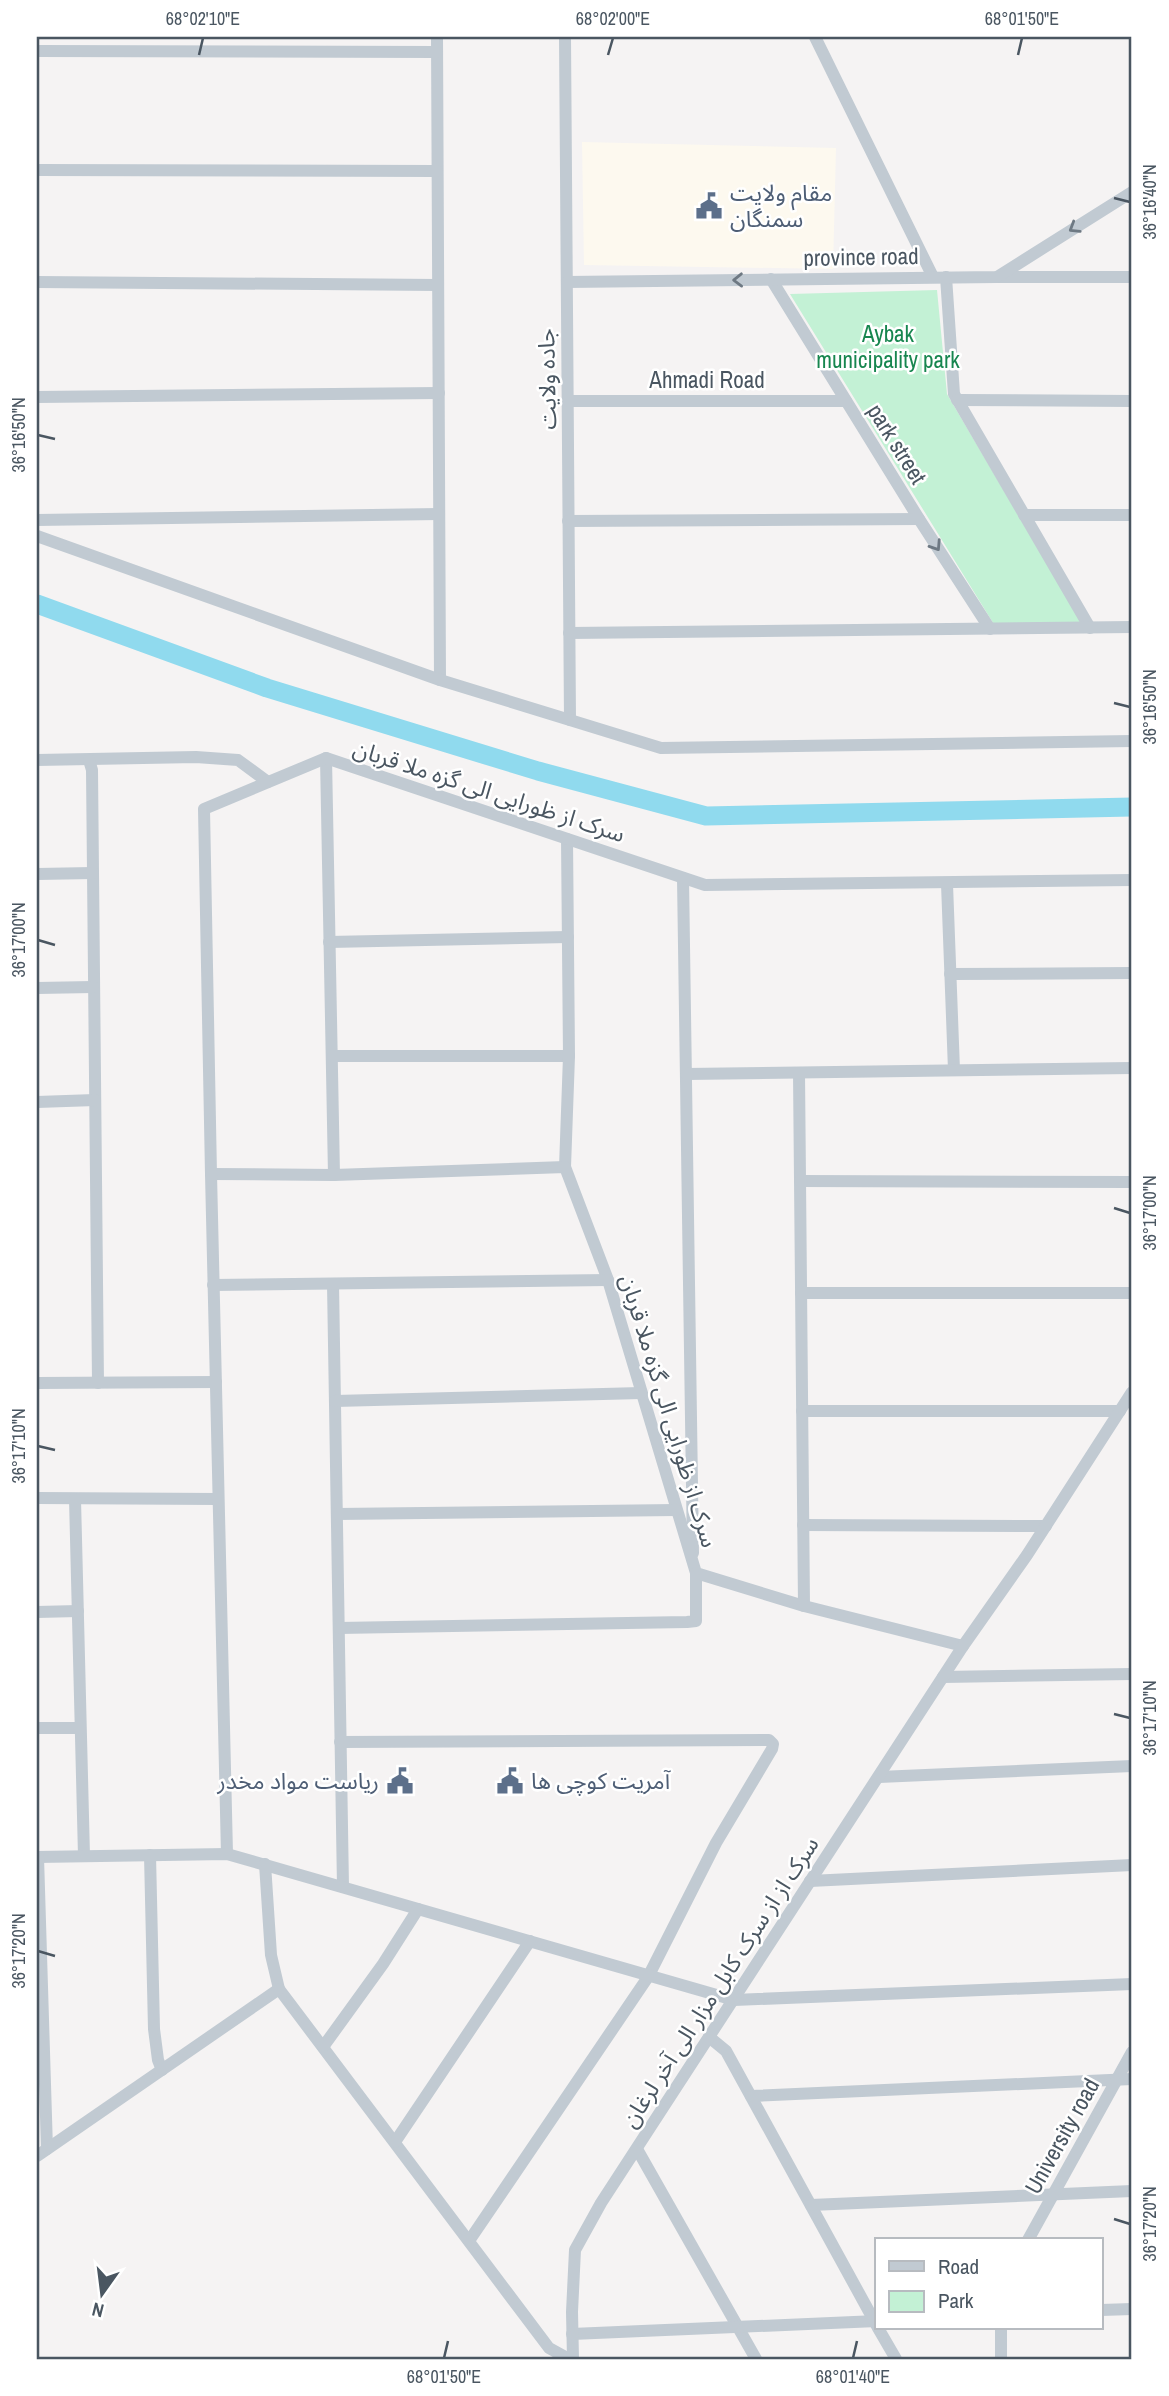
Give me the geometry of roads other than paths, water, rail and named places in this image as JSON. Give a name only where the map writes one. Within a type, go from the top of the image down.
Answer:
[{"type":"street","points":[[328,37],[329,51]]},
{"type":"street","points":[[437,37],[440,680]]},
{"type":"street","name":"جاده ولایت","points":[[565,37],[570,720]]},
{"type":"street","points":[[815,37],[933,278]]},
{"type":"street","points":[[37,51],[438,52]]},
{"type":"street","points":[[37,170],[438,171]]},
{"type":"street","points":[[997,276],[1132,192]]},
{"type":"street","name":"province road","points":[[567,282],[997,276],[1132,277]]},
{"type":"street","points":[[946,277],[954,394],[1090,628]]},
{"type":"street","name":"park street","points":[[771,279],[990,629]]},
{"type":"street","points":[[37,282],[438,285]]},
{"type":"street","points":[[37,397],[439,393]]},
{"type":"street","points":[[957,400],[1132,401]]},
{"type":"street","name":"Ahmadi Road","points":[[569,401],[846,401]]},
{"type":"street","points":[[37,520],[439,514]]},
{"type":"street","points":[[1024,515],[1132,515]]},
{"type":"street","points":[[568,521],[919,519]]},
{"type":"street","points":[[37,536],[440,680],[661,748],[1132,741]]},
{"type":"street","points":[[569,633],[1132,627]]},
{"type":"street","points":[[37,760],[196,757],[238,760],[268,782]]},
{"type":"street","points":[[326,758],[334,1175]]},
{"type":"street","name":"سرک از ظورایی الی گزه ملا قربان","points":[[227,1854],[204,809],[326,758],[705,885],[1132,880]]},
{"type":"street","points":[[89,760],[92,770],[97,1382]]},
{"type":"street","points":[[211,1174],[334,1175],[565,1167],[569,1056],[568,839]]},
{"type":"street","points":[[37,874],[93,873]]},
{"type":"street","points":[[339,1628],[696,1621],[683,878]]},
{"type":"street","points":[[947,884],[954,1070]]},
{"type":"street","points":[[330,942],[568,937]]},
{"type":"street","points":[[950,974],[1132,973]]},
{"type":"street","points":[[37,988],[93,987]]},
{"type":"street","points":[[333,1056],[569,1056]]},
{"type":"street","points":[[686,1074],[1132,1068]]},
{"type":"street","points":[[799,1073],[804,1606]]},
{"type":"street","points":[[37,1102],[95,1100]]},
{"type":"street","name":"سرک از ظورایی الی گزه ملا قربان","points":[[565,1167],[608,1280],[695,1568],[804,1606],[963,1646]]},
{"type":"street","points":[[800,1181],[1132,1182]]},
{"type":"street","points":[[213,1285],[608,1280]]},
{"type":"street","points":[[333,1284],[342,1887]]},
{"type":"street","points":[[801,1293],[1132,1293]]},
{"type":"street","points":[[37,1383],[216,1382]]},
{"type":"street","points":[[963,1646],[1046,1526],[1132,1392]]},
{"type":"street","points":[[335,1401],[641,1393]]},
{"type":"street","points":[[802,1411],[1120,1411]]},
{"type":"street","points":[[37,1498],[218,1499]]},
{"type":"street","points":[[75,1499],[84,1856]]},
{"type":"street","points":[[337,1514],[676,1510]]},
{"type":"street","points":[[803,1525],[1046,1526]]},
{"type":"street","points":[[37,1612],[78,1611]]},
{"type":"street","name":"سرک از از سرک کابل مزار الی آخر لرغان","points":[[571,2359],[575,2250],[601,2203],[963,1646]]},
{"type":"street","points":[[943,1677],[1132,1674]]},
{"type":"street","points":[[37,1728],[80,1728]]},
{"type":"street","points":[[340,1742],[769,1740],[773,1744],[716,1843],[648,1977],[468,2241]]},
{"type":"street","points":[[878,1777],[1132,1766]]},
{"type":"street","points":[[42,2153],[38,1857],[227,1854],[734,2000],[1132,1984]]},
{"type":"street","points":[[149,1855],[154,1940],[154,2029],[162,2070]]},
{"type":"street","points":[[265,1864],[271,1955],[279,1989],[549,2348],[571,2359]]},
{"type":"street","points":[[810,1881],[1132,1865]]},
{"type":"street","points":[[323,2047],[383,1964],[418,1909]]},
{"type":"street","points":[[395,2142],[530,1941]]},
{"type":"street","points":[[42,2153],[279,1989]]},
{"type":"street","points":[[709,2037],[726,2051],[875,2322]]},
{"type":"street","name":"University road","points":[[1029,2238],[1132,2052]]},
{"type":"street","points":[[751,2096],[1132,2079]]},
{"type":"street","points":[[636,2149],[756,2359]]},
{"type":"street","points":[[811,2205],[1132,2191]]},
{"type":"street","points":[[1102,2310],[1132,2309]]},
{"type":"street","points":[[572,2334],[875,2324]]},
{"type":"street","points":[[879,2330],[896,2359]]},
{"type":"street","points":[[1001,2330],[1001,2359]]},
{"type":"waterway","points":[[37,604],[267,688],[538,771],[706,816],[1132,807]]},
{"type":"place","name":"مقام ولایت سمنگان","points":[[709,206]]},
{"type":"place","name":"ریاست مواد مخدر","points":[[400,1781]]},
{"type":"place","name":"آمریت کوچی ها","points":[[510,1781]]},
{"type":"park label","name":"Aybak municipality park","points":[[888,347]]}]
